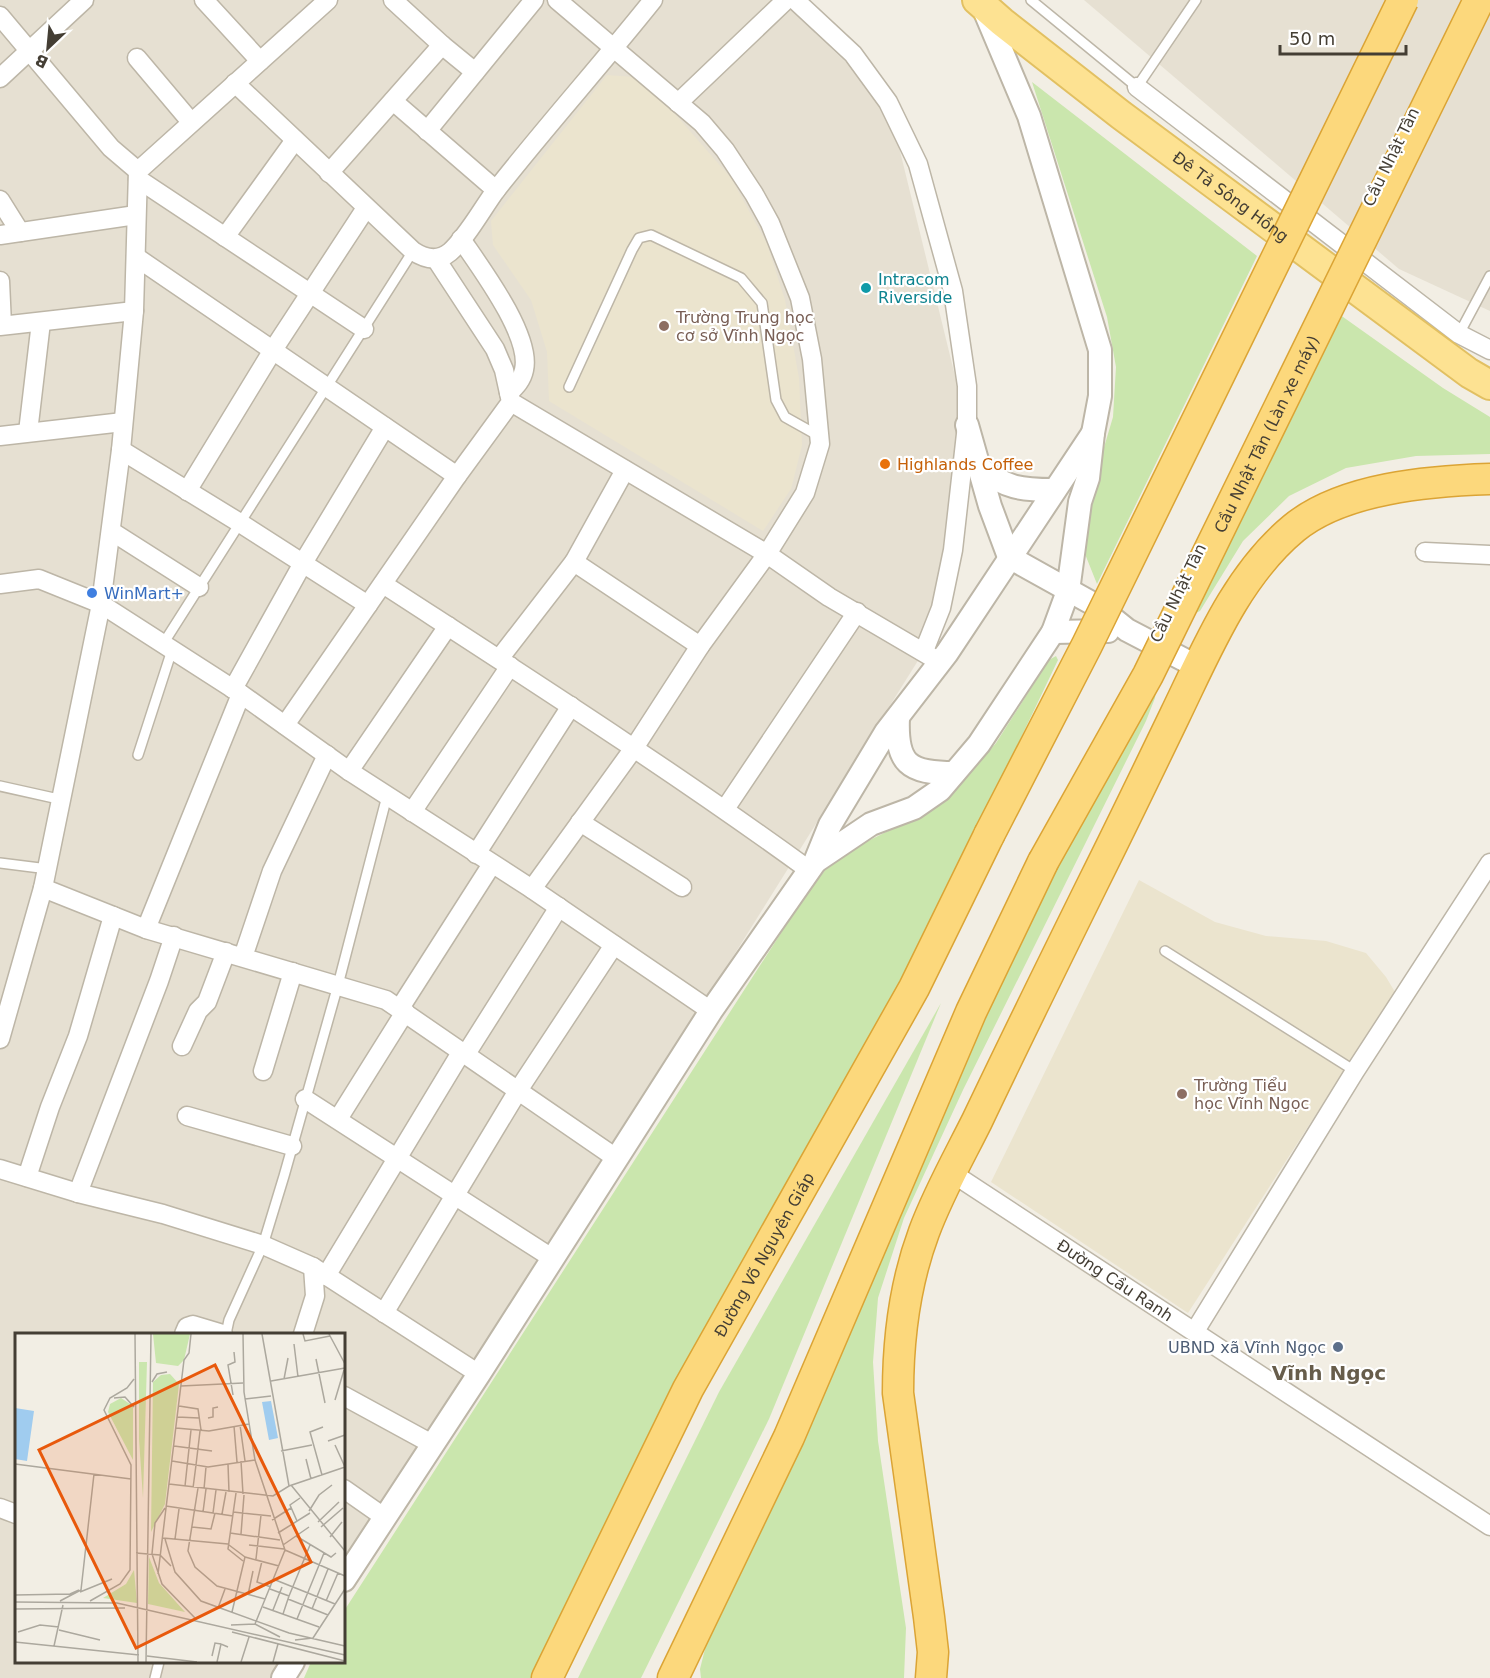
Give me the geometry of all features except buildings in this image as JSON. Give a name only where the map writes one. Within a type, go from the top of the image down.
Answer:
[{"type":"highway","points":[[989,835],[1079,641],[1393,0]]},
{"type":"highway","points":[[989,835],[1087,645],[1403,0]]},
{"type":"highway","name":"Cầu Nhật Tân","points":[[1044,862],[1470,0]]},
{"type":"highway","name":"Cầu Nhật Tân (Làn xe máy)","points":[[1044,862],[1148,675],[1479,0]]},
{"type":"highway","points":[[931,1678],[933,1652],[929,1617],[898,1393],[898,1359],[912,1269],[925,1230],[1198,667],[1242,587],[1266,555],[1296,526],[1338,503],[1385,489],[1490,479]]},
{"type":"highway","name":"Đường Võ Nguyên Giáp","points":[[547,1678],[688,1389],[914,988],[989,835]]},
{"type":"highway","points":[[673,1678],[789,1437],[971,1012],[1044,862]]},
{"type":"highway","points":[[693,1678],[699,1639],[744,1532]]},
{"type":"main road","name":"Đê Tả Sông Hồng","points":[[980,3],[1121,115],[1480,379]]},
{"type":"street","points":[[0,78],[84,0]]},
{"type":"street","points":[[204,0],[260,61]]},
{"type":"street","points":[[393,0],[442,45],[476,72]]},
{"type":"street","points":[[427,131],[534,0]]},
{"type":"street","points":[[532,889],[634,748],[700,646],[767,554],[805,493],[820,444],[813,359],[800,298],[770,223],[754,194],[725,150],[702,123],[557,0]]},
{"type":"street","points":[[235,83],[412,251],[423,258],[436,259],[449,252],[460,239],[496,190],[653,0]]},
{"type":"street","points":[[678,103],[786,0]]},
{"type":"street","points":[[795,0],[853,54],[888,102],[918,164],[953,291],[967,386],[967,425],[953,550],[932,656]]},
{"type":"street","points":[[812,866],[871,824],[914,808],[939,790],[979,744],[1053,632],[1068,591],[1080,502],[1088,477],[1100,396],[1100,351],[1029,116],[980,3]]},
{"type":"street","points":[[0,1039],[48,869],[101,604],[121,450],[134,311],[135,215],[138,175],[191,122],[260,61],[316,4]]},
{"type":"street","points":[[0,16],[111,148],[138,175],[225,237],[364,329]]},
{"type":"street","points":[[329,173],[442,45]]},
{"type":"street","points":[[137,58],[191,122]]},
{"type":"street","points":[[1137,87],[1459,334],[1490,350]]},
{"type":"street","points":[[393,101],[496,190]]},
{"type":"street","points":[[225,237],[295,140]]},
{"type":"street","points":[[0,200],[20,232]]},
{"type":"street","points":[[187,491],[273,350],[366,208]]},
{"type":"street","points":[[0,235],[135,215]]},
{"type":"street","points":[[285,725],[510,398],[525,369],[523,352],[513,321],[491,283],[460,239]]},
{"type":"street","points":[[136,257],[457,476]]},
{"type":"street","points":[[436,259],[495,349],[504,370],[510,398],[625,470],[767,554],[830,597],[932,656]]},
{"type":"street","points":[[0,282],[1,325],[134,311]]},
{"type":"street","points":[[28,432],[41,322]]},
{"type":"street","points":[[1459,334],[1480,379]]},
{"type":"street","points":[[0,436],[123,422]]},
{"type":"street","points":[[967,425],[990,506],[1009,557],[1097,606],[1127,630],[1198,667]]},
{"type":"street","points":[[146,929],[237,691],[303,562],[385,427]]},
{"type":"street","points":[[345,1578],[711,1011],[812,866],[830,825],[886,732],[898,717],[932,656],[1009,557],[1093,433]]},
{"type":"street","points":[[121,450],[369,604]]},
{"type":"street","points":[[979,468],[998,482],[1023,490],[1054,490]]},
{"type":"street","points":[[412,812],[504,663],[574,562],[625,470]]},
{"type":"street","points":[[111,531],[199,586]]},
{"type":"street","points":[[1425,552],[1490,555]]},
{"type":"street","points":[[574,562],[700,646]]},
{"type":"street","points":[[0,584],[39,579],[101,604],[237,691],[349,771],[532,889],[711,1011]]},
{"type":"street","points":[[382,584],[812,866]]},
{"type":"street","points":[[725,809],[857,612]]},
{"type":"street","points":[[349,771],[448,626]]},
{"type":"street","points":[[1053,632],[1127,630]]},
{"type":"street","points":[[338,1119],[403,1010],[484,859],[571,706]]},
{"type":"street","points":[[898,717],[899,754],[911,765],[927,773],[954,773]]},
{"type":"street","points":[[182,1046],[198,1011],[207,1002],[234,955],[327,755]]},
{"type":"street","points":[[580,822],[681,887]]},
{"type":"street","points":[[1195,1331],[1355,1071],[1490,863]]},
{"type":"street","points":[[43,888],[146,929],[386,1000],[519,1089],[616,1158]]},
{"type":"street","points":[[304,1333],[320,1271],[398,1159],[464,1052],[559,907]]},
{"type":"street","points":[[27,1177],[50,1107],[78,1036],[113,916]]},
{"type":"street","points":[[78,1193],[174,936]]},
{"type":"street","points":[[384,1313],[519,1089],[614,945]]},
{"type":"street","points":[[262,1071],[292,972]]},
{"type":"street","points":[[305,1099],[552,1258]]},
{"type":"street","points":[[187,1116],[292,1146]]},
{"type":"street","points":[[0,1169],[78,1193],[164,1214],[263,1245],[320,1271],[479,1374]]},
{"type":"street","name":"Đường Cầu Ranh","points":[[952,1173],[1490,1526]]},
{"type":"street","points":[[185,1333],[187,1327],[193,1325],[218,1333]]},
{"type":"street","points":[[345,1397],[432,1444]]},
{"type":"street","points":[[345,1490],[384,1517]]},
{"type":"street","points":[[0,1508],[15,1514]]},
{"type":"street","points":[[283,1678],[292,1663]]},
{"type":"lane","points":[[1031,0],[1137,87],[1196,0]]},
{"type":"lane","points":[[569,387],[639,238],[651,235],[741,278],[748,286],[762,303],[776,400],[785,417],[819,436]]},
{"type":"lane","points":[[138,755],[167,647],[199,586],[412,251]]},
{"type":"lane","points":[[1459,334],[1490,276]]},
{"type":"lane","points":[[0,786],[63,800]]},
{"type":"lane","points":[[225,1333],[263,1245],[338,986],[387,796]]},
{"type":"lane","points":[[0,862],[48,869]]},
{"type":"lane","points":[[1165,951],[1355,1071]]},
{"type":"lane","points":[[155,1678],[159,1663]]},
{"type":"shaded area","points":[[0,0],[780,0],[888,102],[967,425],[924,651],[345,1577],[345,1333],[15,1333],[15,1663],[291,1663],[282,1678],[0,1678]]},
{"type":"shaded area","points":[[1084,0],[1490,0],[1490,311],[1399,269]]},
{"type":"shaded area","name":"Trường Trung học cơ sở Vĩnh Ngọc","points":[[607,75],[635,77],[675,114],[731,178],[767,244],[785,300],[799,378],[802,445],[791,489],[763,531],[549,401],[547,352],[531,300],[493,245],[491,221]]},
{"type":"shaded area","name":"Trường Tiểu học Vĩnh Ngọc","points":[[1139,880],[1215,922],[1266,936],[1326,941],[1366,953],[1395,992],[1188,1313],[991,1182]]},
{"type":"green space","points":[[1032,82],[1257,256],[1097,584],[1083,549],[1094,481],[1113,417],[1116,367],[1107,317]]},
{"type":"green space","points":[[1329,307],[1443,388],[1490,417],[1490,454],[1416,456],[1346,468],[1289,496],[1243,541],[1200,611],[1173,624]]},
{"type":"green space","points":[[1056,656],[1058,660],[903,985],[532,1678],[304,1678],[311,1663],[345,1663],[345,1609],[808,891],[836,857],[904,823],[949,797],[996,743],[1049,660]]},
{"type":"green space","points":[[1157,682],[1155,698],[1146,721],[963,1090],[904,1218],[878,1298],[873,1362],[878,1441],[906,1628],[904,1678],[701,1678],[700,1669],[706,1645],[800,1448],[1043,862]]},
{"type":"green space","points":[[941,1003],[769,1419],[641,1678],[578,1678],[719,1392]]},
{"type":"place","name":"Intracom Riverside","points":[[866,288]]},
{"type":"place","name":"Trường Trung học cơ sở Vĩnh Ngọc","points":[[664,326]]},
{"type":"place","name":"Highlands Coffee","points":[[885,464]]},
{"type":"place","name":"WinMart+","points":[[92,593]]},
{"type":"place","name":"Trường Tiểu học Vĩnh Ngọc","points":[[1182,1094]]},
{"type":"place","name":"UBND xã Vĩnh Ngọc","points":[[1338,1347]]},
{"type":"district","name":"Vĩnh Ngọc","points":[[1329,1373]]}]
